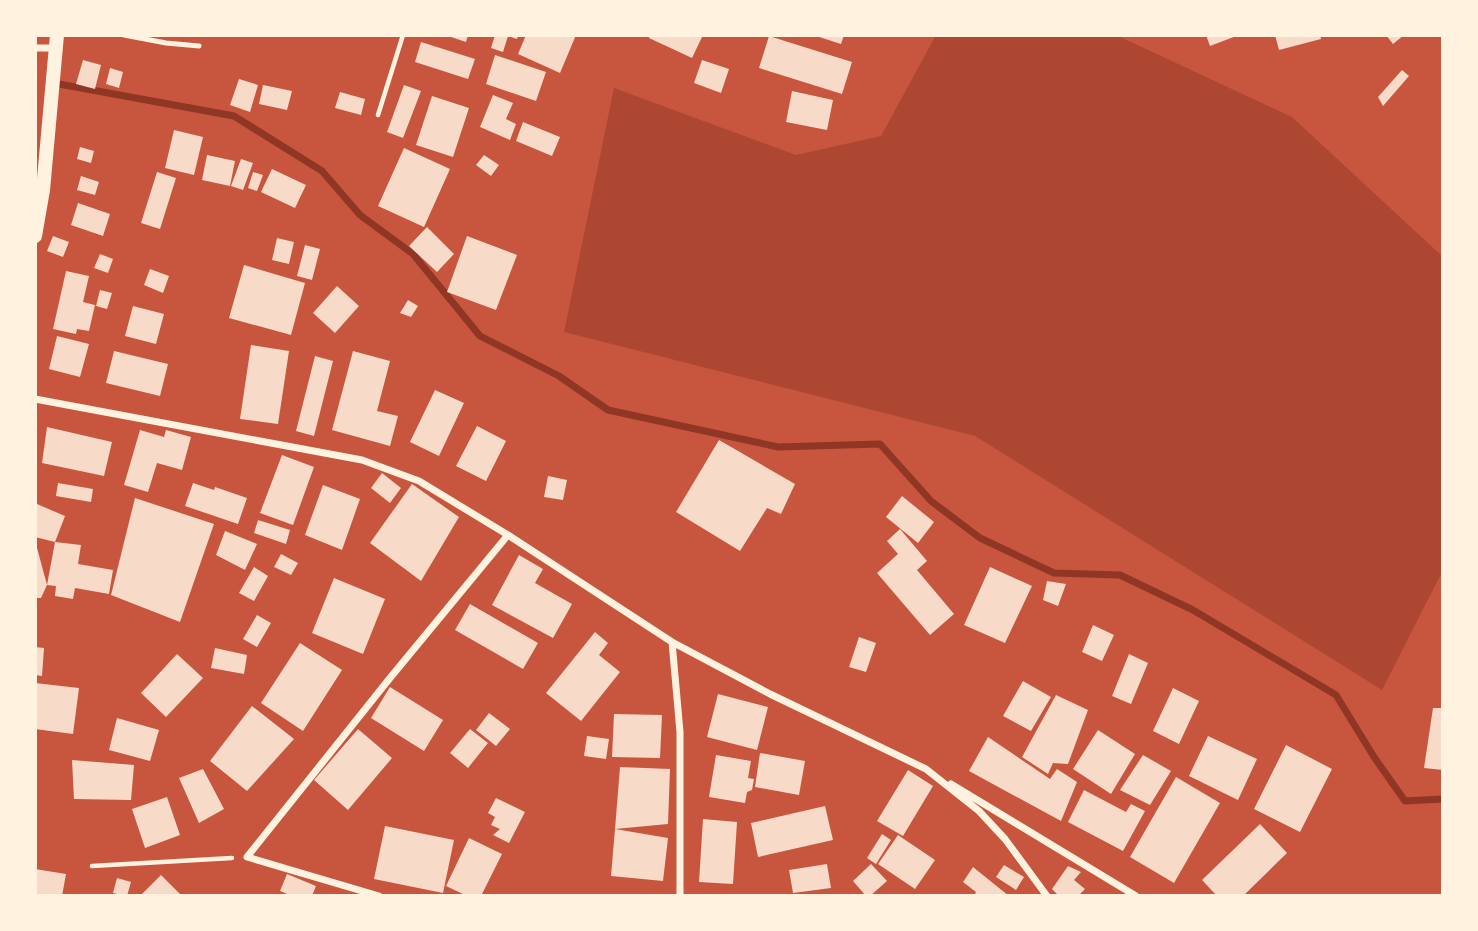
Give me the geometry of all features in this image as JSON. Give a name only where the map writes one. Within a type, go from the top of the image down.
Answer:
[{"type":"main road","points":[[35,236],[43,190],[57,42]]},
{"type":"street","points":[[35,48],[57,42]]},
{"type":"street","points":[[35,399],[362,460],[419,481],[673,642],[770,694],[926,769],[1136,896]]},
{"type":"street","points":[[379,896],[247,858],[508,535]]},
{"type":"street","points":[[673,642],[680,732],[680,896]]},
{"type":"street","points":[[926,769],[979,811],[1005,839],[1047,896]]},
{"type":"lane","points":[[124,35],[199,46]]},
{"type":"path","points":[[378,115],[403,35]]},
{"type":"path","points":[[92,866],[247,858]]},
{"type":"shaded area","points":[[936,35],[1116,35],[1292,117],[1443,257],[1443,570],[1382,690],[975,436],[564,332],[614,88],[796,155],[881,136]]},
{"type":"building","points":[[445,35],[468,35],[466,42]]},
{"type":"building","points":[[495,35],[518,35],[517,39],[508,36],[503,52],[491,48]]},
{"type":"building","points":[[526,35],[576,35],[560,73],[518,54]]},
{"type":"building","points":[[650,35],[703,35],[692,58],[649,38]]},
{"type":"building","points":[[813,35],[844,35],[841,44]]},
{"type":"building","points":[[1206,35],[1239,35],[1210,46]]},
{"type":"building","points":[[1275,35],[1320,35],[1321,39],[1279,50]]},
{"type":"building","points":[[1386,35],[1404,35],[1393,44]]},
{"type":"building","points":[[769,36],[852,62],[842,94],[759,68]]},
{"type":"building","points":[[421,42],[475,59],[468,79],[415,62]]},
{"type":"building","points":[[495,55],[546,72],[536,101],[486,84]]},
{"type":"building","points":[[83,60],[101,65],[95,89],[76,84]]},
{"type":"building","points":[[702,60],[729,69],[721,93],[694,83]]},
{"type":"building","points":[[110,68],[123,72],[119,88],[106,84]]},
{"type":"building","points":[[1402,70],[1409,76],[1383,106],[1378,97]]},
{"type":"building","points":[[239,79],[258,85],[250,112],[230,105]]},
{"type":"building","points":[[263,85],[292,91],[287,110],[259,104]]},
{"type":"building","points":[[404,85],[421,91],[403,138],[387,132]]},
{"type":"building","points":[[792,91],[833,100],[827,130],[786,122]]},
{"type":"building","points":[[340,92],[365,99],[361,115],[335,108]]},
{"type":"building","points":[[493,95],[513,103],[506,119],[516,124],[510,140],[480,127]]},
{"type":"building","points":[[432,96],[469,108],[453,157],[416,145]]},
{"type":"building","points":[[523,122],[560,137],[552,156],[516,141]]},
{"type":"building","points":[[174,130],[203,137],[194,175],[165,168]]},
{"type":"building","points":[[80,147],[94,151],[91,163],[77,159]]},
{"type":"building","points":[[404,148],[450,169],[424,227],[378,206]]},
{"type":"building","points":[[207,155],[235,161],[230,186],[202,180]]},
{"type":"building","points":[[484,155],[499,165],[491,176],[476,165]]},
{"type":"building","points":[[241,159],[253,163],[243,190],[231,186]]},
{"type":"building","points":[[272,169],[306,185],[295,208],[261,192]]},
{"type":"building","points":[[157,172],[176,178],[160,229],[141,223]]},
{"type":"building","points":[[253,172],[263,175],[257,191],[248,188]]},
{"type":"building","points":[[81,176],[99,182],[95,195],[77,190]]},
{"type":"building","points":[[78,203],[110,214],[103,236],[71,225]]},
{"type":"building","points":[[427,227],[454,254],[437,272],[409,246]]},
{"type":"building","points":[[53,236],[69,242],[63,257],[47,251]]},
{"type":"building","points":[[467,236],[517,255],[496,310],[447,292]]},
{"type":"building","points":[[277,238],[294,242],[289,264],[272,260]]},
{"type":"building","points":[[305,245],[320,249],[312,280],[297,276]]},
{"type":"building","points":[[100,254],[113,259],[108,273],[94,268]]},
{"type":"building","points":[[244,265],[305,283],[291,335],[229,318]]},
{"type":"building","points":[[150,269],[169,276],[163,293],[144,285]]},
{"type":"building","points":[[66,271],[89,276],[83,302],[95,305],[89,331],[77,329],[76,334],[53,329]]},
{"type":"building","points":[[337,286],[359,306],[335,333],[313,313]]},
{"type":"building","points":[[100,290],[112,293],[107,309],[96,306]]},
{"type":"building","points":[[408,300],[418,306],[411,317],[400,313]]},
{"type":"building","points":[[133,306],[164,314],[156,344],[125,336]]},
{"type":"building","points":[[57,336],[89,344],[80,377],[49,369]]},
{"type":"building","points":[[251,345],[289,351],[278,424],[240,419]]},
{"type":"building","points":[[114,351],[168,364],[160,396],[106,383]]},
{"type":"building","points":[[353,351],[390,361],[377,411],[398,416],[390,446],[332,430]]},
{"type":"building","points":[[315,356],[333,361],[314,436],[296,431]]},
{"type":"building","points":[[435,390],[464,403],[439,456],[410,442]]},
{"type":"building","points":[[477,426],[506,441],[486,481],[456,466]]},
{"type":"building","points":[[47,427],[112,442],[104,476],[42,463]]},
{"type":"building","points":[[140,430],[164,437],[166,430],[191,437],[182,470],[157,463],[148,492],[124,485]]},
{"type":"building","points":[[719,440],[795,484],[781,514],[767,508],[740,551],[676,512]]},
{"type":"building","points":[[282,455],[314,467],[293,525],[260,513]]},
{"type":"building","points":[[382,473],[401,488],[390,503],[371,488]]},
{"type":"building","points":[[548,476],[567,480],[563,500],[544,497]]},
{"type":"building","points":[[58,483],[93,489],[91,502],[56,496]]},
{"type":"building","points":[[193,483],[247,498],[238,524],[185,506]]},
{"type":"building","points":[[412,484],[459,517],[421,581],[370,543]]},
{"type":"building","points":[[323,485],[360,499],[342,550],[305,535]]},
{"type":"building","points":[[902,496],[934,522],[918,543],[886,517]]},
{"type":"building","points":[[135,498],[214,524],[180,622],[111,595]]},
{"type":"building","points":[[37,504],[65,516],[55,542],[35,537]]},
{"type":"building","points":[[258,520],[290,530],[286,544],[254,533]]},
{"type":"building","points":[[900,529],[927,561],[917,570],[954,614],[930,635],[877,573],[898,554],[887,541]]},
{"type":"building","points":[[225,531],[257,544],[245,570],[216,555]]},
{"type":"building","points":[[55,542],[81,545],[78,564],[113,570],[109,594],[75,588],[73,599],[55,596],[56,586],[47,585]]},
{"type":"building","points":[[36,544],[47,585],[41,598],[35,598]]},
{"type":"building","points":[[281,554],[298,563],[291,575],[274,567]]},
{"type":"building","points":[[519,555],[543,569],[535,583],[572,604],[553,638],[492,605]]},
{"type":"building","points":[[254,567],[268,576],[254,601],[239,593]]},
{"type":"building","points":[[990,567],[1032,586],[1005,643],[964,625]]},
{"type":"building","points":[[334,578],[385,599],[363,654],[312,633]]},
{"type":"building","points":[[1047,581],[1066,584],[1058,606],[1043,600]]},
{"type":"building","points":[[470,604],[538,643],[523,669],[455,630]]},
{"type":"building","points":[[257,615],[271,623],[257,647],[243,639]]},
{"type":"building","points":[[1093,625],[1114,635],[1102,661],[1082,652]]},
{"type":"building","points":[[595,632],[608,643],[599,655],[620,672],[581,721],[546,693]]},
{"type":"building","points":[[859,637],[876,643],[866,672],[849,667]]},
{"type":"building","points":[[300,643],[342,670],[303,731],[261,703]]},
{"type":"building","points":[[35,647],[44,648],[42,676],[35,675]]},
{"type":"building","points":[[215,648],[247,655],[244,674],[211,668]]},
{"type":"building","points":[[177,654],[203,678],[166,717],[141,693]]},
{"type":"building","points":[[1129,654],[1148,663],[1131,704],[1112,696]]},
{"type":"building","points":[[1023,681],[1051,697],[1031,731],[1003,716]]},
{"type":"building","points":[[35,683],[79,688],[73,734],[35,729]]},
{"type":"building","points":[[390,687],[443,720],[424,751],[371,718]]},
{"type":"building","points":[[1173,688],[1199,701],[1179,744],[1153,731]]},
{"type":"building","points":[[718,694],[768,707],[757,750],[707,737]]},
{"type":"building","points":[[1056,695],[1088,710],[1068,764],[1053,763],[1048,774],[1022,757]]},
{"type":"building","points":[[252,706],[294,739],[247,791],[210,761]]},
{"type":"building","points":[[1433,708],[1443,708],[1443,770],[1424,768]]},
{"type":"building","points":[[489,713],[510,729],[496,746],[476,730]]},
{"type":"building","points":[[614,714],[662,715],[660,758],[612,757]]},
{"type":"building","points":[[117,718],[159,730],[150,761],[109,750]]},
{"type":"building","points":[[358,729],[392,758],[348,810],[314,780]]},
{"type":"building","points":[[470,729],[488,743],[468,768],[450,753]]},
{"type":"building","points":[[1098,730],[1135,754],[1111,794],[1073,769]]},
{"type":"building","points":[[587,736],[609,739],[606,759],[584,756]]},
{"type":"building","points":[[1208,736],[1257,759],[1238,800],[1189,776]]},
{"type":"building","points":[[988,737],[1050,779],[1057,769],[1077,782],[1061,821],[969,771]]},
{"type":"building","points":[[1286,745],[1332,769],[1300,832],[1254,809]]},
{"type":"building","points":[[760,753],[805,761],[799,795],[755,787]]},
{"type":"building","points":[[716,755],[751,761],[748,778],[754,779],[745,803],[709,797]]},
{"type":"building","points":[[1143,755],[1171,771],[1150,805],[1120,790]]},
{"type":"building","points":[[72,760],[134,765],[131,800],[74,799]]},
{"type":"building","points":[[620,767],[670,769],[668,824],[615,829]]},
{"type":"building","points":[[203,769],[224,809],[199,823],[179,778]]},
{"type":"building","points":[[908,770],[933,786],[903,836],[877,821]]},
{"type":"building","points":[[1176,777],[1220,803],[1174,883],[1130,857]]},
{"type":"building","points":[[1084,790],[1126,812],[1131,804],[1145,811],[1123,851],[1068,822]]},
{"type":"building","points":[[167,797],[180,835],[145,848],[132,809]]},
{"type":"building","points":[[496,798],[525,812],[509,843],[493,835],[500,829],[491,825],[495,817],[488,813]]},
{"type":"building","points":[[825,806],[833,840],[758,857],[751,823]]},
{"type":"building","points":[[703,819],[737,822],[733,884],[699,882]]},
{"type":"building","points":[[1260,824],[1287,853],[1243,896],[1217,896],[1202,880]]},
{"type":"building","points":[[385,826],[454,840],[443,893],[374,879]]},
{"type":"building","points":[[615,829],[668,838],[663,881],[611,876]]},
{"type":"building","points":[[882,834],[891,840],[876,864],[867,858]]},
{"type":"building","points":[[898,835],[935,860],[915,889],[878,864]]},
{"type":"building","points":[[469,838],[502,854],[481,896],[467,896],[446,886]]},
{"type":"building","points":[[827,864],[831,888],[793,893],[789,870]]},
{"type":"building","points":[[871,864],[887,881],[870,896],[866,896],[853,881]]},
{"type":"building","points":[[1004,865],[1024,877],[1016,890],[996,877]]},
{"type":"building","points":[[1068,866],[1081,872],[1074,880],[1085,889],[1078,896],[1059,896],[1052,889]]},
{"type":"building","points":[[973,867],[1009,896],[974,896],[976,892],[963,882]]},
{"type":"building","points":[[35,869],[66,874],[62,896],[35,896]]},
{"type":"building","points":[[287,874],[316,886],[312,896],[292,896],[280,891]]},
{"type":"building","points":[[161,875],[182,896],[140,896]]},
{"type":"building","points":[[117,878],[131,882],[127,896],[113,893]]},
{"type":"waterway","points":[[59,84],[234,116],[322,171],[360,215],[413,254],[480,336],[559,376],[608,410],[778,447],[880,444],[931,501],[980,538],[1054,573],[1120,575],[1193,610],[1336,695],[1405,801],[1443,799]]}]
